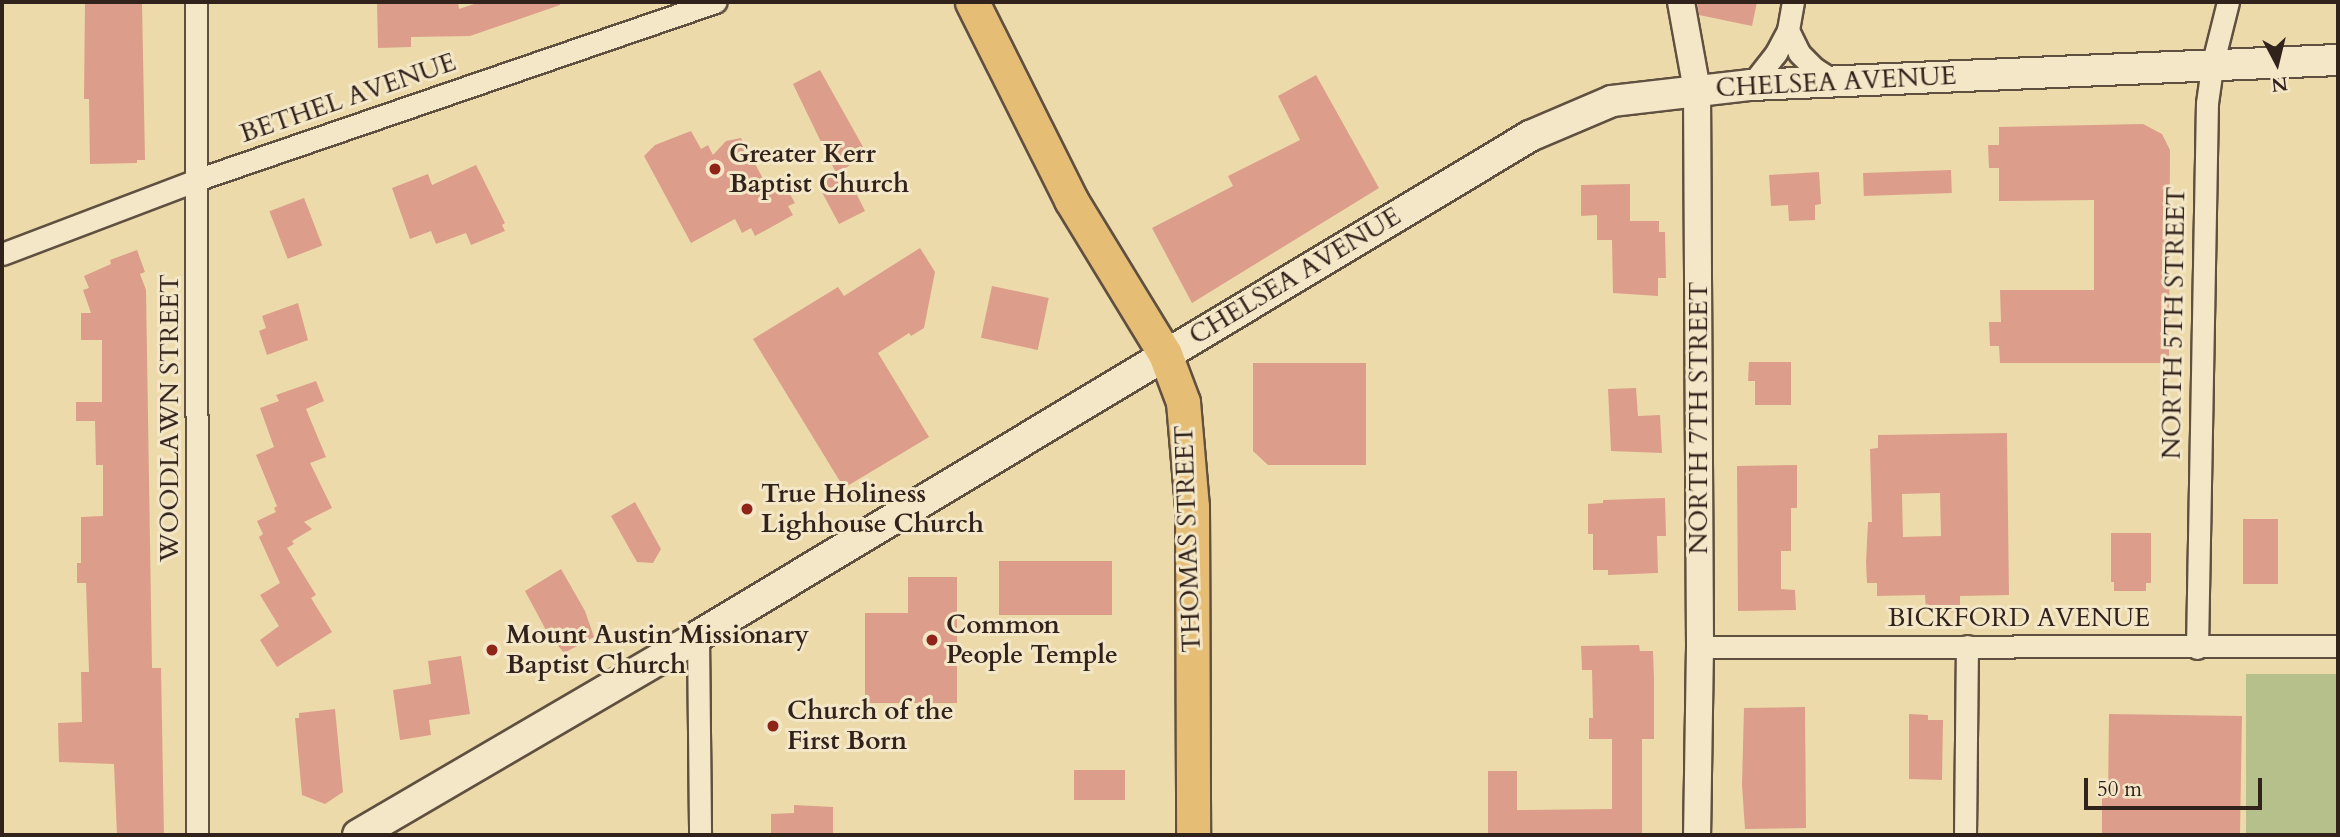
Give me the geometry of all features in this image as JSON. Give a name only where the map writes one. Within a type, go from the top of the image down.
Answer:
[{"type":"main road","name":"THOMAS STREET","points":[[972,2],[1071,200],[1165,354],[1183,402],[1190,462],[1193,835]]},
{"type":"main road","name":"CHELSEA AVENUE","points":[[358,835],[698,636],[1530,136],[1612,102],[1751,85],[2338,60]]},
{"type":"street","name":"WOODLAWN STREET","points":[[196,2],[199,179],[197,835]]},
{"type":"street","name":"BETHEL AVENUE","points":[[2,254],[199,179],[715,2]]},
{"type":"street","name":"NORTH 7TH STREET","points":[[1681,2],[1697,90],[1700,647],[1697,835]]},
{"type":"street","points":[[1751,85],[1776,53],[1787,30],[1793,2]]},
{"type":"street","name":"NORTH 5TH STREET","points":[[2197,648],[2207,103],[2212,66],[2228,2]]},
{"type":"street","points":[[1787,30],[1799,52],[1814,68],[1834,81]]},
{"type":"street","points":[[698,636],[700,835]]},
{"type":"street","points":[[1965,835],[1967,646]]},
{"type":"street","name":"BICKFORD AVENUE","points":[[1700,647],[2338,646]]},
{"type":"green space","points":[[2246,674],[2338,674],[2338,835],[2246,835]]},
{"type":"building","points":[[85,2],[142,2],[145,160],[137,160],[137,163],[90,164],[89,99],[84,99]]},
{"type":"building","points":[[377,2],[458,2],[459,9],[480,2],[560,2],[560,5],[470,36],[411,37],[411,47],[378,48]]},
{"type":"building","points":[[1697,2],[1757,2],[1752,26],[1699,15]]},
{"type":"building","points":[[820,70],[867,154],[844,169],[865,211],[839,224],[817,183],[835,171],[793,84]]},
{"type":"building","points":[[1316,75],[1379,188],[1192,303],[1152,228],[1233,186],[1228,176],[1300,140],[1278,96]]},
{"type":"building","points":[[2143,124],[2162,134],[2170,150],[2169,363],[2000,363],[1999,346],[1990,346],[1989,322],[2001,322],[2000,290],[2094,290],[2094,200],[1999,201],[1999,168],[1989,168],[1988,145],[1999,145],[1999,127]]},
{"type":"building","points":[[691,131],[701,149],[708,145],[713,155],[726,141],[741,138],[767,186],[781,178],[795,203],[788,206],[793,215],[755,236],[751,228],[742,233],[735,219],[691,243],[644,156],[655,145]]},
{"type":"building","points":[[476,165],[505,223],[502,225],[505,231],[471,245],[466,233],[436,244],[431,231],[410,239],[392,188],[428,174],[432,185]]},
{"type":"building","points":[[1951,170],[1952,193],[1864,196],[1863,173]]},
{"type":"building","points":[[1819,172],[1821,204],[1815,205],[1815,220],[1789,221],[1788,205],[1771,206],[1769,175]]},
{"type":"building","points":[[1630,184],[1630,221],[1659,221],[1659,232],[1665,232],[1666,278],[1658,278],[1658,296],[1613,293],[1612,240],[1597,240],[1597,215],[1581,216],[1581,185]]},
{"type":"building","points":[[304,198],[322,246],[288,259],[269,211]]},
{"type":"building","points":[[920,248],[935,272],[924,328],[911,336],[909,333],[878,353],[929,437],[844,488],[753,339],[838,287],[844,296]]},
{"type":"building","points":[[137,250],[145,272],[140,274],[146,290],[152,668],[161,668],[164,835],[117,835],[114,764],[59,762],[58,723],[82,722],[81,672],[89,672],[86,583],[77,583],[77,563],[81,563],[81,517],[103,516],[103,465],[96,465],[95,421],[76,421],[76,402],[102,402],[102,340],[81,340],[81,313],[91,313],[83,290],[89,288],[84,276],[111,264],[110,260]]},
{"type":"building","points":[[992,286],[1049,298],[1038,350],[981,338]]},
{"type":"building","points":[[298,303],[308,340],[267,355],[259,331],[266,328],[262,316]]},
{"type":"building","points":[[1749,362],[1791,362],[1791,405],[1755,405],[1755,381],[1748,381]]},
{"type":"building","points":[[1253,363],[1366,363],[1366,465],[1268,465],[1253,451]]},
{"type":"building","points":[[316,381],[324,401],[306,409],[326,457],[310,463],[332,508],[304,522],[312,529],[292,541],[294,544],[287,548],[316,595],[311,598],[332,632],[277,667],[260,640],[279,626],[260,595],[280,583],[259,537],[263,534],[257,521],[276,512],[274,508],[277,506],[256,455],[274,447],[260,408],[279,401],[276,395]]},
{"type":"building","points":[[1636,388],[1638,416],[1660,415],[1662,453],[1611,451],[1608,389]]},
{"type":"building","points":[[2007,433],[2009,595],[1960,596],[1960,612],[1926,612],[1925,595],[1877,596],[1877,583],[1867,583],[1866,562],[1868,522],[1872,522],[1870,449],[1878,448],[1878,435]],"holes":[[[1940,493],[1941,536],[1903,537],[1902,494]]]},
{"type":"building","points":[[1797,465],[1797,508],[1791,508],[1791,551],[1781,551],[1781,589],[1795,590],[1796,610],[1738,611],[1737,466]]},
{"type":"building","points":[[1665,498],[1666,536],[1657,536],[1658,573],[1608,575],[1608,570],[1593,570],[1593,534],[1588,534],[1588,504],[1603,503],[1603,500]]},
{"type":"building","points":[[635,502],[661,549],[653,563],[637,562],[611,516]]},
{"type":"building","points":[[2243,519],[2278,519],[2278,584],[2243,584]]},
{"type":"building","points":[[2111,533],[2151,533],[2151,583],[2146,583],[2146,591],[2114,591],[2114,582],[2111,582]]},
{"type":"building","points":[[999,561],[1112,561],[1112,615],[999,615]]},
{"type":"building","points":[[561,569],[585,611],[594,637],[564,653],[547,632],[525,591]]},
{"type":"building","points":[[908,577],[957,577],[957,703],[865,703],[865,613],[908,613]]},
{"type":"building","points":[[1639,645],[1640,651],[1653,651],[1654,679],[1654,739],[1642,739],[1642,835],[1488,835],[1488,771],[1517,771],[1517,810],[1612,809],[1612,739],[1589,739],[1589,718],[1593,718],[1592,670],[1582,670],[1581,646]]},
{"type":"building","points":[[461,656],[470,714],[429,720],[431,735],[400,740],[393,690],[431,684],[428,661]]},
{"type":"building","points":[[1805,707],[1806,828],[1745,829],[1742,785],[1744,708]]},
{"type":"building","points":[[335,709],[343,792],[325,804],[302,795],[295,718],[299,718],[299,713]]},
{"type":"building","points":[[1909,714],[1928,715],[1928,720],[1943,720],[1942,780],[1909,779]]},
{"type":"building","points":[[2109,714],[2242,716],[2240,835],[2102,835],[2102,798],[2108,798]]},
{"type":"building","points":[[1074,770],[1125,770],[1125,800],[1074,800]]},
{"type":"building","points":[[794,805],[833,807],[833,835],[771,835],[771,814],[794,813]]},
{"type":"place","name":"Greater Kerr Baptist Church","points":[[715,169]]},
{"type":"place","name":"True Holiness Lighhouse Church","points":[[747,509]]},
{"type":"place","name":"Common People Temple","points":[[932,640]]},
{"type":"place","name":"Mount Austin Missionary Baptist Church","points":[[492,650]]},
{"type":"place","name":"Church of the First Born","points":[[773,726]]}]
